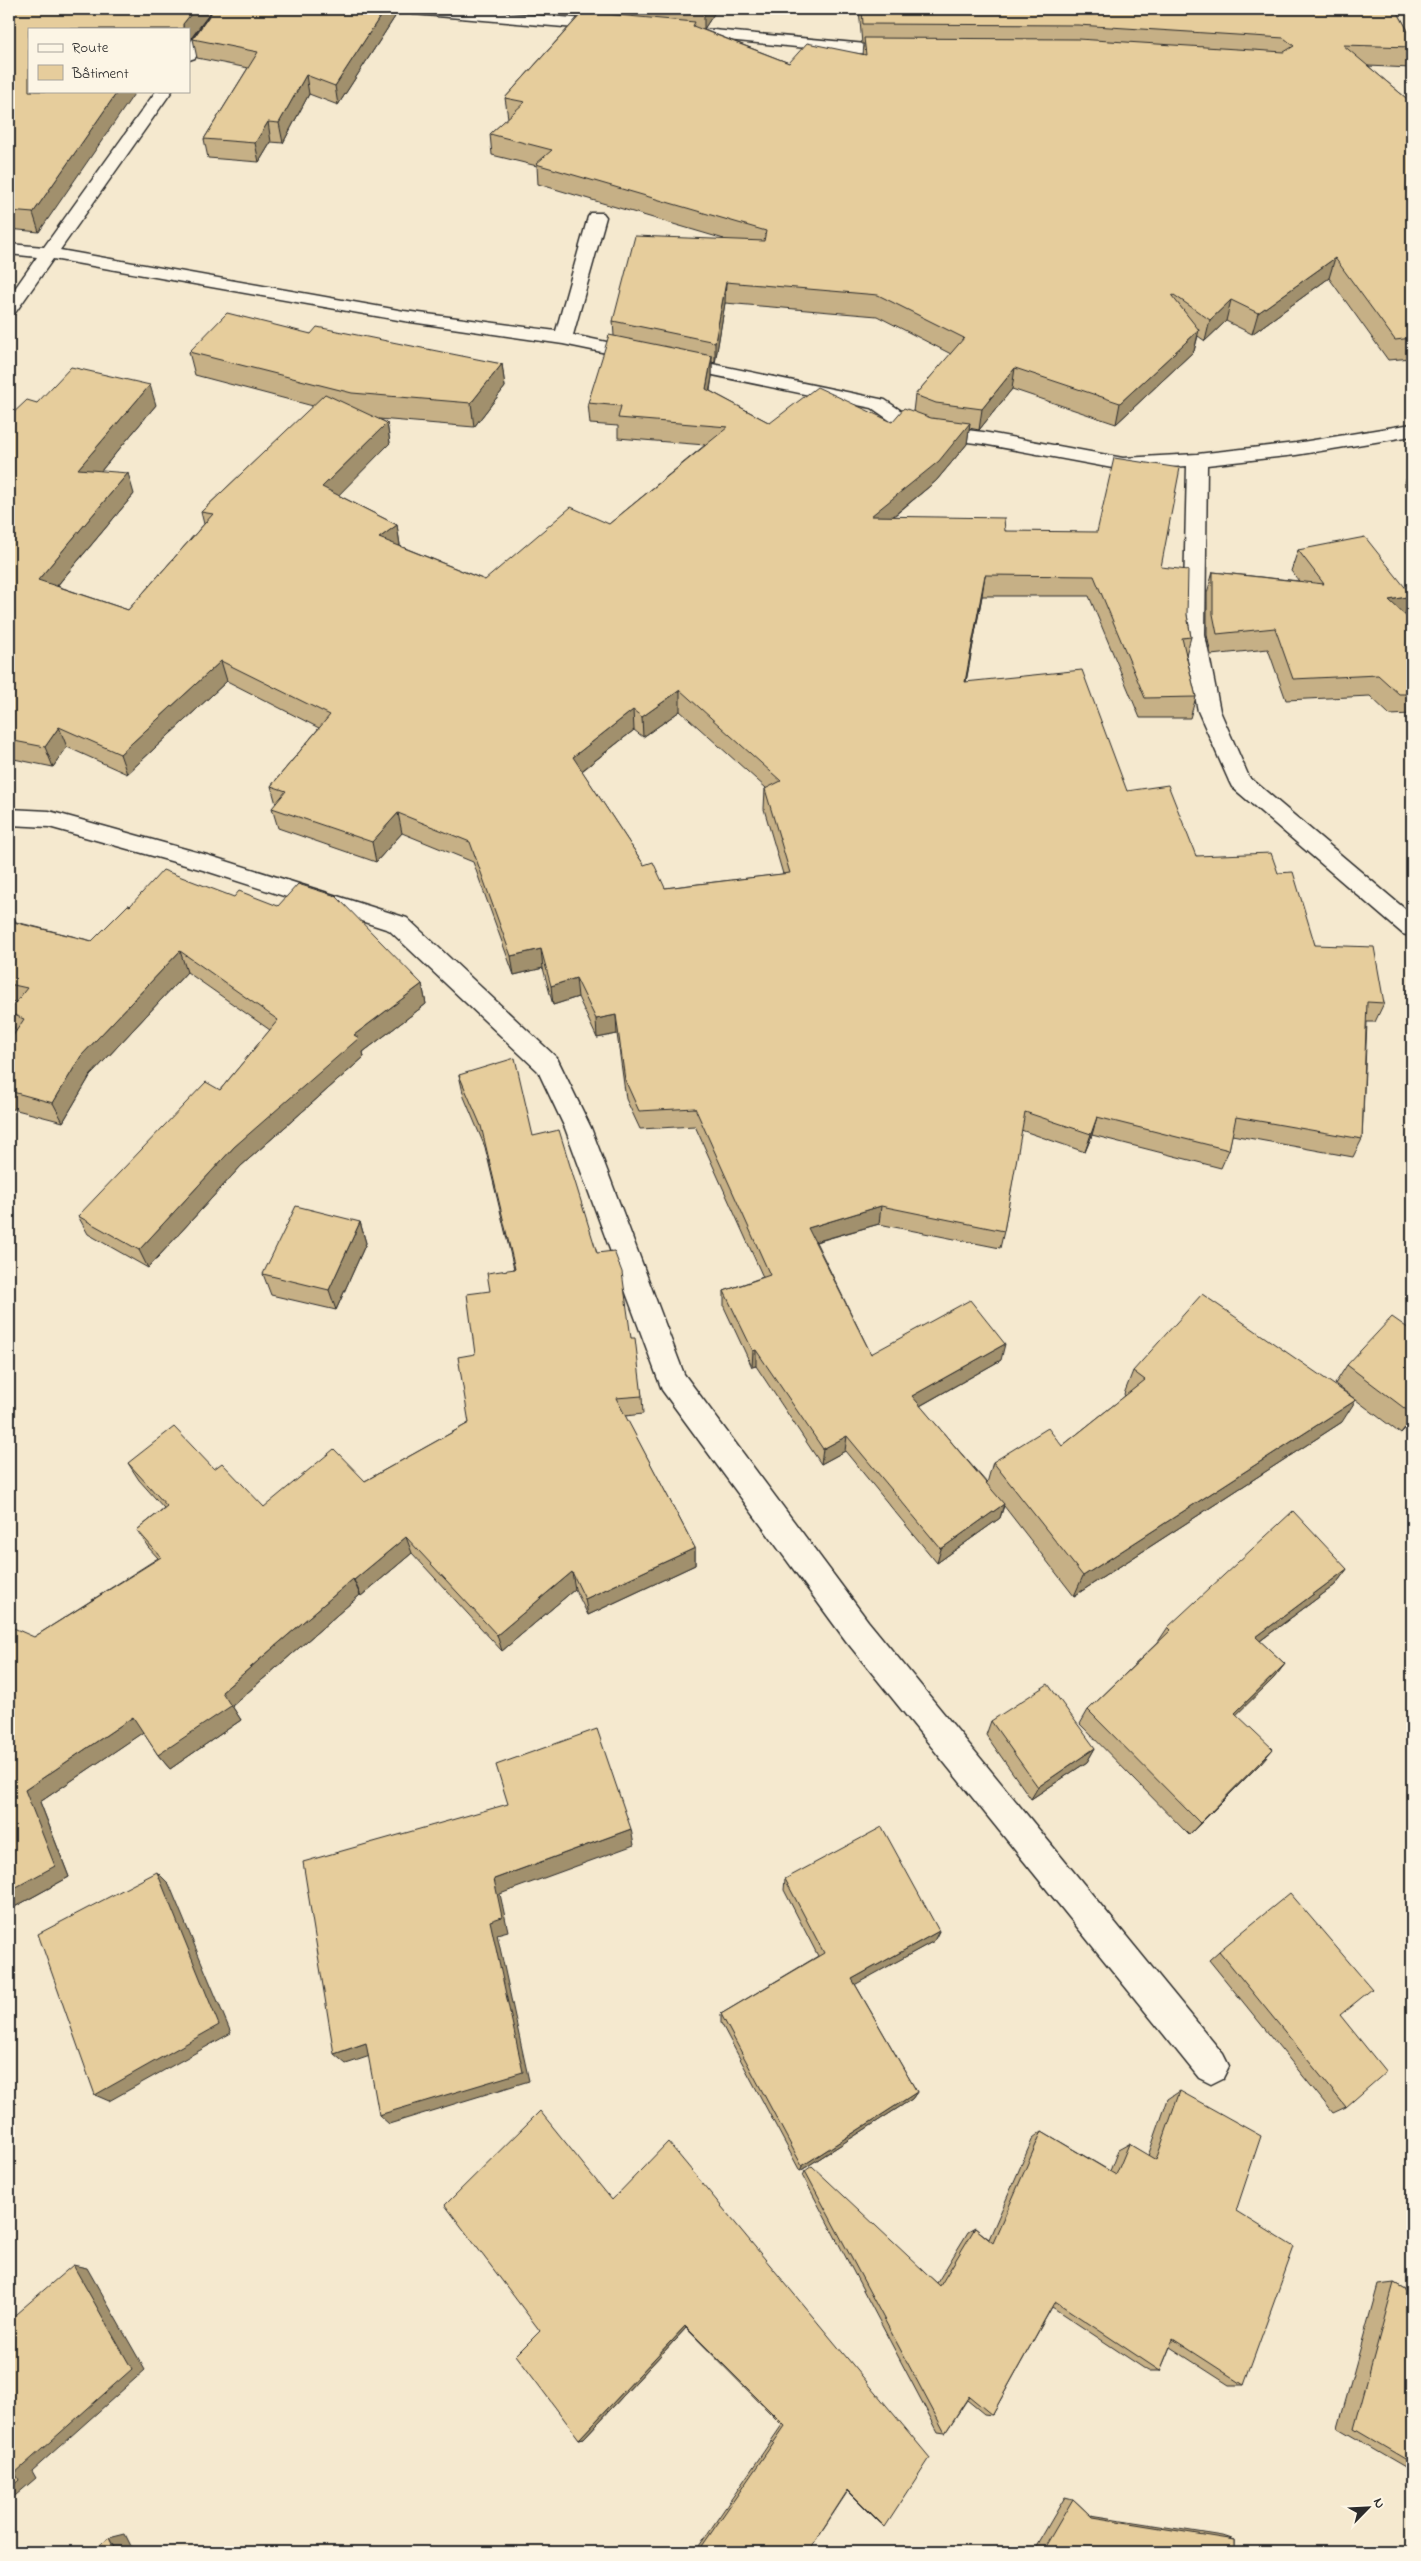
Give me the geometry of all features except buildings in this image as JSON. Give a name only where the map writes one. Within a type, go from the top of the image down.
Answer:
[{"type":"street","points":[[190,55],[221,9]]},
{"type":"street","points":[[413,9],[629,28]]},
{"type":"street","points":[[668,31],[875,52],[914,52]]},
{"type":"street","points":[[9,309],[163,92]]},
{"type":"street","points":[[563,338],[597,217]]},
{"type":"street","points":[[9,249],[49,253],[404,316],[563,338],[878,404],[902,420],[929,431],[983,438],[1123,464],[1197,460],[1296,449],[1412,430]]},
{"type":"street","points":[[1197,460],[1194,635],[1209,711],[1240,781],[1288,825],[1412,928]]},
{"type":"street","points":[[9,817],[49,819],[207,863],[398,924],[548,1065],[578,1128],[672,1381],[857,1631],[1211,2066]]}]
